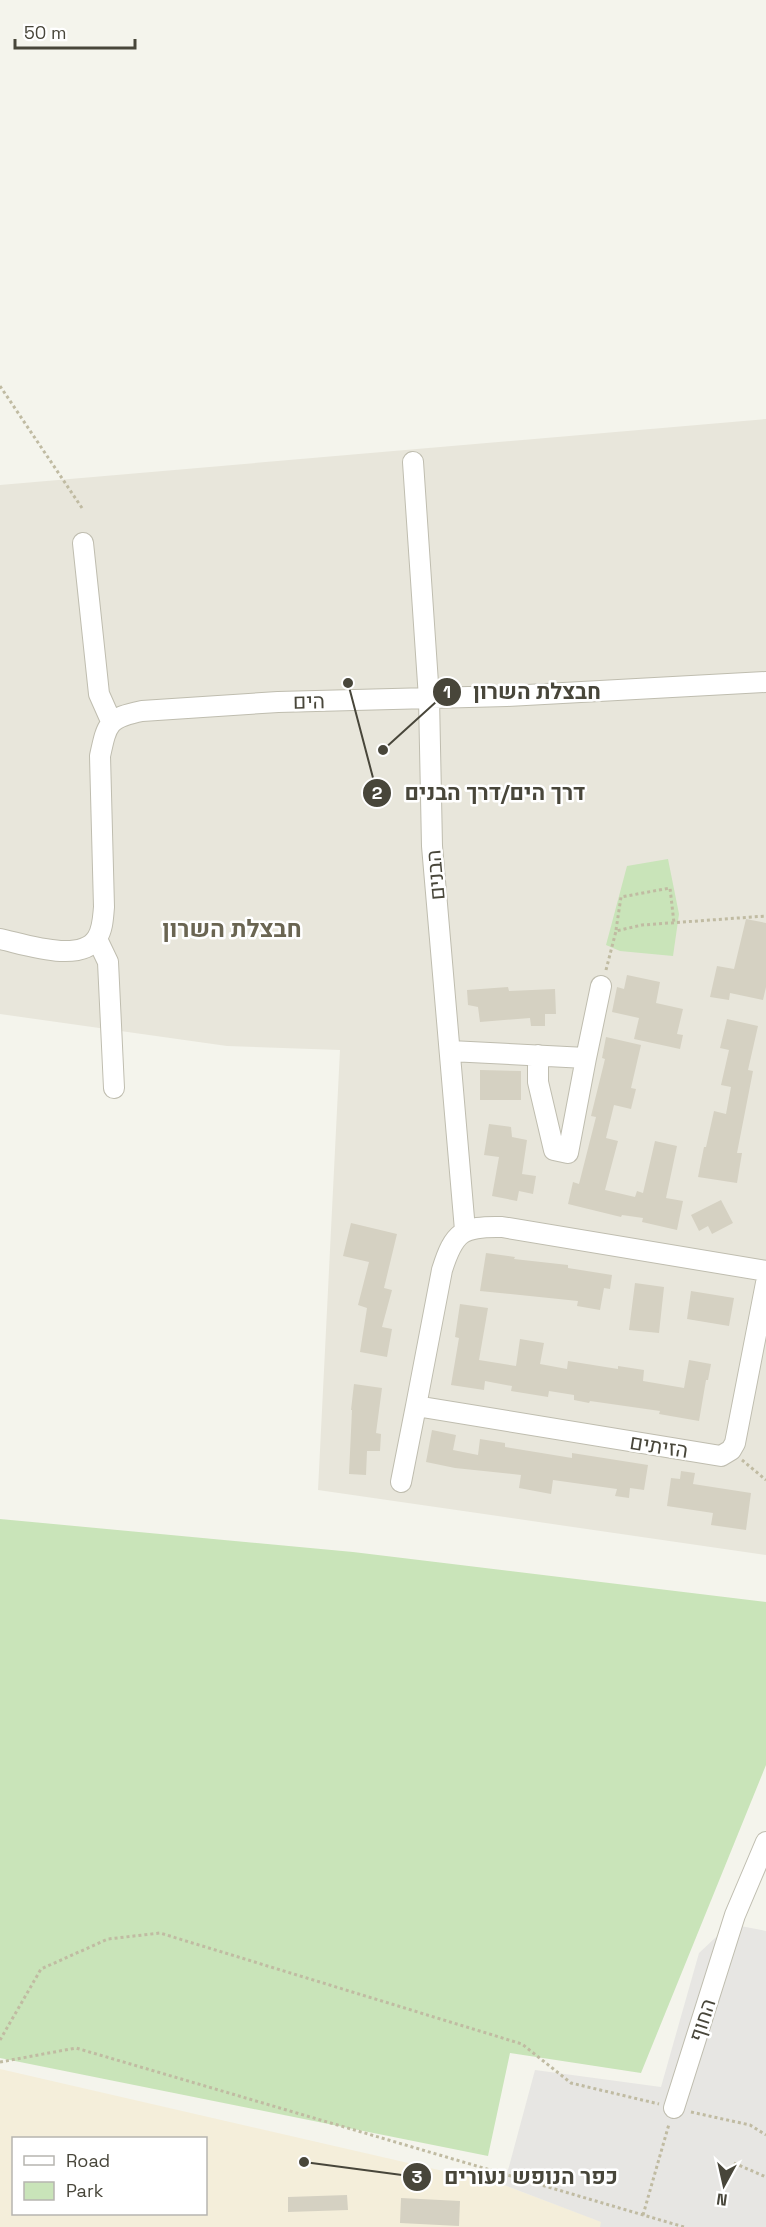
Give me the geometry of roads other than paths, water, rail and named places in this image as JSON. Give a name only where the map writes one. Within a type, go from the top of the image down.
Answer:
[{"type":"street","name":"הבנים","points":[[413,462],[429,698],[432,846],[465,1230]]},
{"type":"street","points":[[0,939],[59,951],[74,951],[87,948],[97,939],[103,922],[100,756],[104,737],[111,721],[99,694],[83,543]]},
{"type":"street","name":"הים","points":[[111,721],[124,714],[142,711],[278,702],[429,698],[766,682]]},
{"type":"street","points":[[97,939],[108,962],[114,1088]]},
{"type":"street","points":[[538,1055],[538,1082],[554,1150],[568,1154],[601,986]]},
{"type":"street","points":[[450,1051],[586,1058]]},
{"type":"street","points":[[401,1482],[442,1270],[448,1252],[465,1230],[483,1226],[502,1227],[766,1271]]},
{"type":"street","name":"הזיתים","points":[[416,1406],[721,1456],[731,1450],[735,1443],[766,1283]]},
{"type":"street","name":"החוף","points":[[674,2108],[735,1915],[766,1842]]},
{"type":"place","name":"דרך הים/דרך הבנים","points":[[348,683]]},
{"type":"place","name":"חבצלת השרון","points":[[383,750]]},
{"type":"place","name":"כפר הנופש נעורים","points":[[304,2162]]},
{"type":"district","name":"חבצלת השרון","points":[[232,928]]}]
